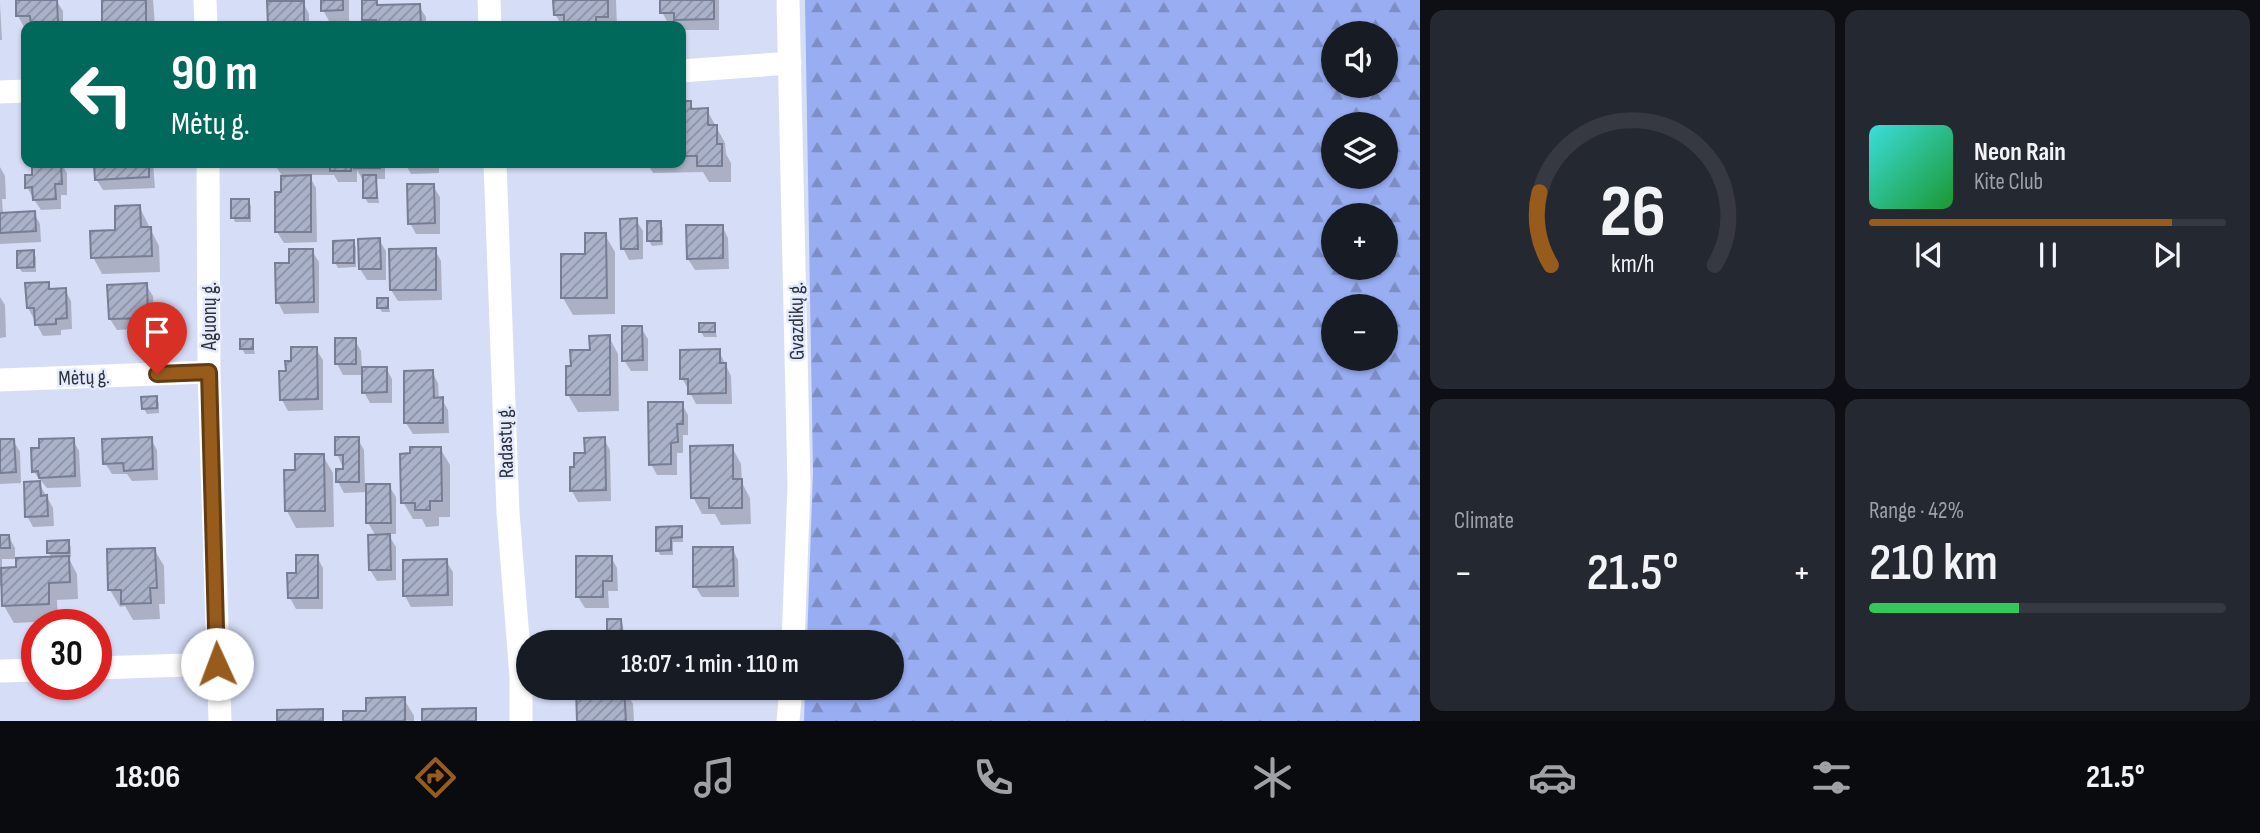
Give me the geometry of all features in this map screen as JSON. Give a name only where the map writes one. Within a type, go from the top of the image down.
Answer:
[{"type":"street","points":[[205,0],[206,21]]},
{"type":"street","points":[[489,0],[490,21]]},
{"type":"street","name":"Gvazdikų g.","points":[[788,0],[800,486],[794,630]]},
{"type":"street","points":[[686,71],[790,63]]},
{"type":"street","points":[[0,92],[21,91]]},
{"type":"street","name":"Aguonų g.","points":[[208,168],[209,372],[220,721]]},
{"type":"street","name":"Radastų g.","points":[[495,168],[508,513],[521,677],[521,721]]},
{"type":"street","name":"Mėtų g.","points":[[0,380],[209,372]]},
{"type":"street","points":[[112,667],[217,664]]},
{"type":"street","points":[[0,671],[21,670]]},
{"type":"street","points":[[788,721],[789,700]]},
{"type":"green space","points":[[805,0],[1420,0],[1420,721],[804,721],[805,700],[904,700],[904,630],[807,630],[813,472]]},
{"type":"building","points":[[16,0],[57,0],[58,21],[30,21],[30,16],[16,16]]},
{"type":"building","points":[[102,0],[146,0],[146,21],[102,21]]},
{"type":"building","points":[[321,0],[343,0],[343,10],[321,11]]},
{"type":"building","points":[[362,0],[377,0],[377,5],[420,4],[421,21],[362,20]]},
{"type":"building","points":[[553,0],[608,0],[608,17],[596,17],[596,21],[564,21],[564,15],[554,15]]},
{"type":"building","points":[[660,0],[714,0],[714,19],[674,20],[674,13],[660,13]]},
{"type":"building","points":[[267,1],[304,1],[304,21],[268,21]]},
{"type":"building","points":[[686,101],[691,101],[691,109],[708,108],[708,125],[717,125],[717,144],[722,144],[722,166],[697,166],[697,156],[686,156]]},
{"type":"building","points":[[32,168],[61,168],[62,184],[55,184],[56,199],[33,200],[32,187],[25,188],[25,175],[32,175]]},
{"type":"building","points":[[94,168],[149,168],[149,177],[95,180]]},
{"type":"building","points":[[330,168],[351,168],[351,171],[330,171]]},
{"type":"building","points":[[311,175],[311,232],[275,232],[275,192],[281,192],[281,176]]},
{"type":"building","points":[[363,175],[376,175],[377,198],[363,198]]},
{"type":"building","points":[[407,184],[434,184],[435,223],[408,224]]},
{"type":"building","points":[[231,199],[249,199],[249,218],[231,218]]},
{"type":"building","points":[[140,205],[141,227],[151,227],[152,256],[91,258],[90,231],[115,230],[115,206]]},
{"type":"building","points":[[35,211],[36,231],[0,233],[0,213]]},
{"type":"building","points":[[637,218],[638,249],[621,249],[620,219]]},
{"type":"building","points":[[647,221],[661,221],[661,241],[647,241]]},
{"type":"building","points":[[686,225],[723,225],[723,258],[687,259]]},
{"type":"building","points":[[585,233],[606,233],[607,298],[561,298],[561,254],[585,254]]},
{"type":"building","points":[[380,238],[381,269],[359,269],[358,239]]},
{"type":"building","points":[[354,240],[354,263],[333,263],[333,241]]},
{"type":"building","points":[[436,248],[436,290],[390,290],[389,249]]},
{"type":"building","points":[[289,249],[313,249],[314,302],[276,303],[275,263],[289,263]]},
{"type":"building","points":[[34,250],[34,267],[17,268],[17,251]]},
{"type":"building","points":[[49,282],[49,289],[66,288],[67,318],[56,319],[56,324],[35,325],[34,308],[27,308],[25,283]]},
{"type":"building","points":[[147,283],[148,318],[109,319],[107,285]]},
{"type":"building","points":[[377,298],[388,298],[388,308],[377,308]]},
{"type":"building","points":[[699,323],[715,323],[715,332],[699,332]]},
{"type":"building","points":[[622,326],[642,326],[643,360],[622,361]]},
{"type":"building","points":[[610,335],[610,395],[566,395],[566,366],[571,366],[570,350],[590,350],[589,336]]},
{"type":"building","points":[[335,338],[356,338],[356,364],[335,364]]},
{"type":"building","points":[[240,339],[253,339],[253,349],[240,349]]},
{"type":"building","points":[[291,347],[317,347],[318,399],[280,400],[279,371],[286,371],[285,361],[291,361]]},
{"type":"building","points":[[720,349],[720,363],[726,363],[726,393],[688,394],[688,379],[680,379],[680,350]]},
{"type":"building","points":[[362,367],[387,367],[387,392],[362,393]]},
{"type":"building","points":[[433,370],[434,398],[443,397],[443,423],[404,423],[404,371]]},
{"type":"building","points":[[157,396],[157,408],[142,409],[141,397]]},
{"type":"building","points":[[648,402],[683,402],[683,424],[677,424],[678,442],[671,443],[671,464],[649,465]]},
{"type":"building","points":[[152,437],[153,469],[124,471],[123,463],[103,464],[102,439]]},
{"type":"building","points":[[335,437],[359,437],[359,482],[336,482],[336,469],[343,469],[343,455],[335,455]]},
{"type":"building","points":[[605,437],[606,490],[570,491],[570,467],[574,467],[574,453],[585,453],[584,438]]},
{"type":"building","points":[[74,438],[75,476],[39,478],[38,471],[32,472],[31,448],[39,448],[39,439]]},
{"type":"building","points":[[0,439],[14,439],[16,472],[0,473]]},
{"type":"building","points":[[733,445],[733,479],[742,479],[742,508],[709,508],[709,498],[691,498],[690,446]]},
{"type":"building","points":[[410,447],[441,447],[442,501],[430,501],[430,510],[415,510],[415,503],[401,503],[400,454],[410,453]]},
{"type":"building","points":[[295,454],[324,454],[325,511],[285,511],[284,470],[295,470]]},
{"type":"building","points":[[40,481],[41,496],[47,495],[48,516],[25,517],[24,482]]},
{"type":"building","points":[[366,484],[390,484],[391,523],[366,523]]},
{"type":"building","points":[[682,526],[682,537],[671,538],[671,550],[656,551],[656,527]]},
{"type":"building","points":[[390,534],[391,570],[369,570],[368,535]]},
{"type":"building","points":[[0,535],[9,535],[10,548],[0,548]]},
{"type":"building","points":[[69,540],[69,553],[47,553],[47,541]]},
{"type":"building","points":[[693,547],[733,547],[734,586],[693,587]]},
{"type":"building","points":[[155,548],[157,588],[150,588],[151,603],[121,604],[121,590],[108,590],[107,549]]},
{"type":"building","points":[[296,555],[318,555],[318,598],[288,598],[287,573],[296,573]]},
{"type":"building","points":[[69,556],[70,582],[49,583],[49,604],[2,606],[1,568],[16,567],[16,558]]},
{"type":"building","points":[[576,556],[612,556],[612,581],[603,581],[603,597],[576,597]]},
{"type":"building","points":[[447,559],[448,595],[403,596],[403,560]]},
{"type":"building","points":[[607,619],[621,619],[622,630],[607,630]]},
{"type":"building","points":[[405,697],[405,721],[343,721],[343,711],[366,711],[366,698]]},
{"type":"building","points":[[576,700],[625,700],[626,721],[577,721]]},
{"type":"building","points":[[476,708],[476,721],[422,721],[422,709]]},
{"type":"building","points":[[323,709],[323,721],[277,721],[277,710]]},
{"type":"route","points":[[157,374],[209,372],[217,664]]}]
